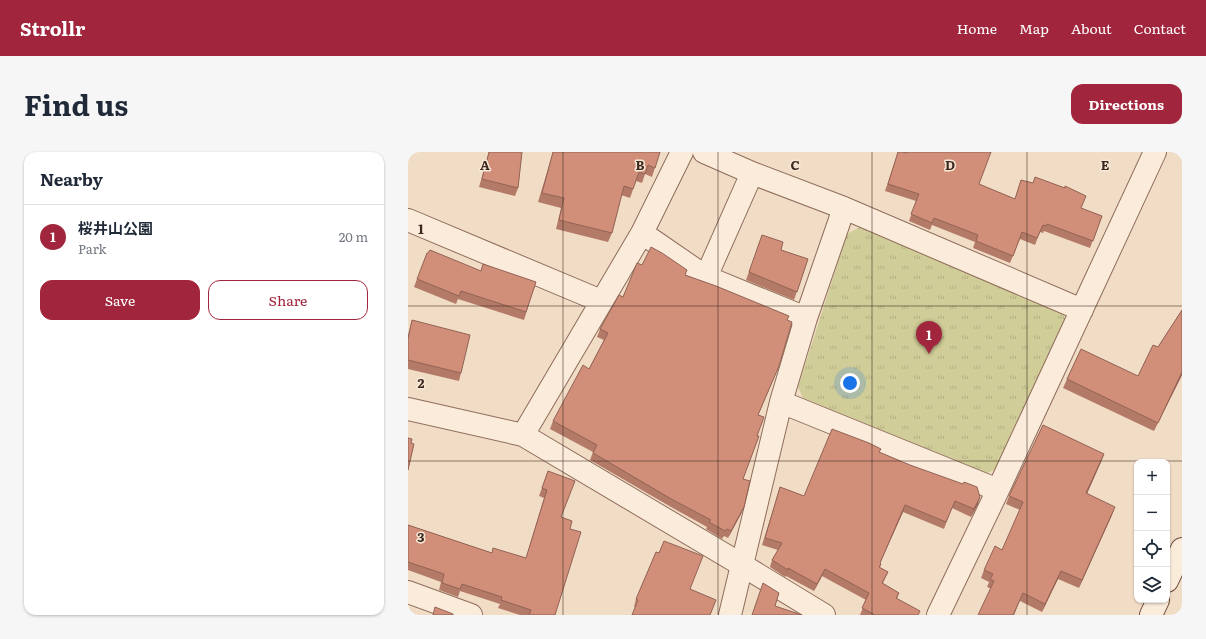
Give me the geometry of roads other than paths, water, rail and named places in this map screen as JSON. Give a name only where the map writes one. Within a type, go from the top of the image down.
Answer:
[{"type":"street","points":[[523,435],[642,233],[682,152]]},
{"type":"street","points":[[704,152],[752,173],[844,208],[1082,310]]},
{"type":"street","points":[[938,615],[998,490],[1155,152]]},
{"type":"street","points":[[706,277],[752,173]]},
{"type":"street","points":[[730,615],[781,402],[806,318],[844,208]]},
{"type":"street","points":[[408,220],[601,301]]},
{"type":"street","points":[[642,233],[706,277],[806,318]]},
{"type":"street","points":[[781,402],[998,490]]},
{"type":"street","points":[[408,410],[523,435],[824,615]]},
{"type":"street","points":[[1170,575],[1182,549]]},
{"type":"street","points":[[408,592],[471,615]]},
{"type":"street","points":[[1151,615],[1157,603]]},
{"type":"place","name":"桜井山公園","points":[[929,354]]}]
